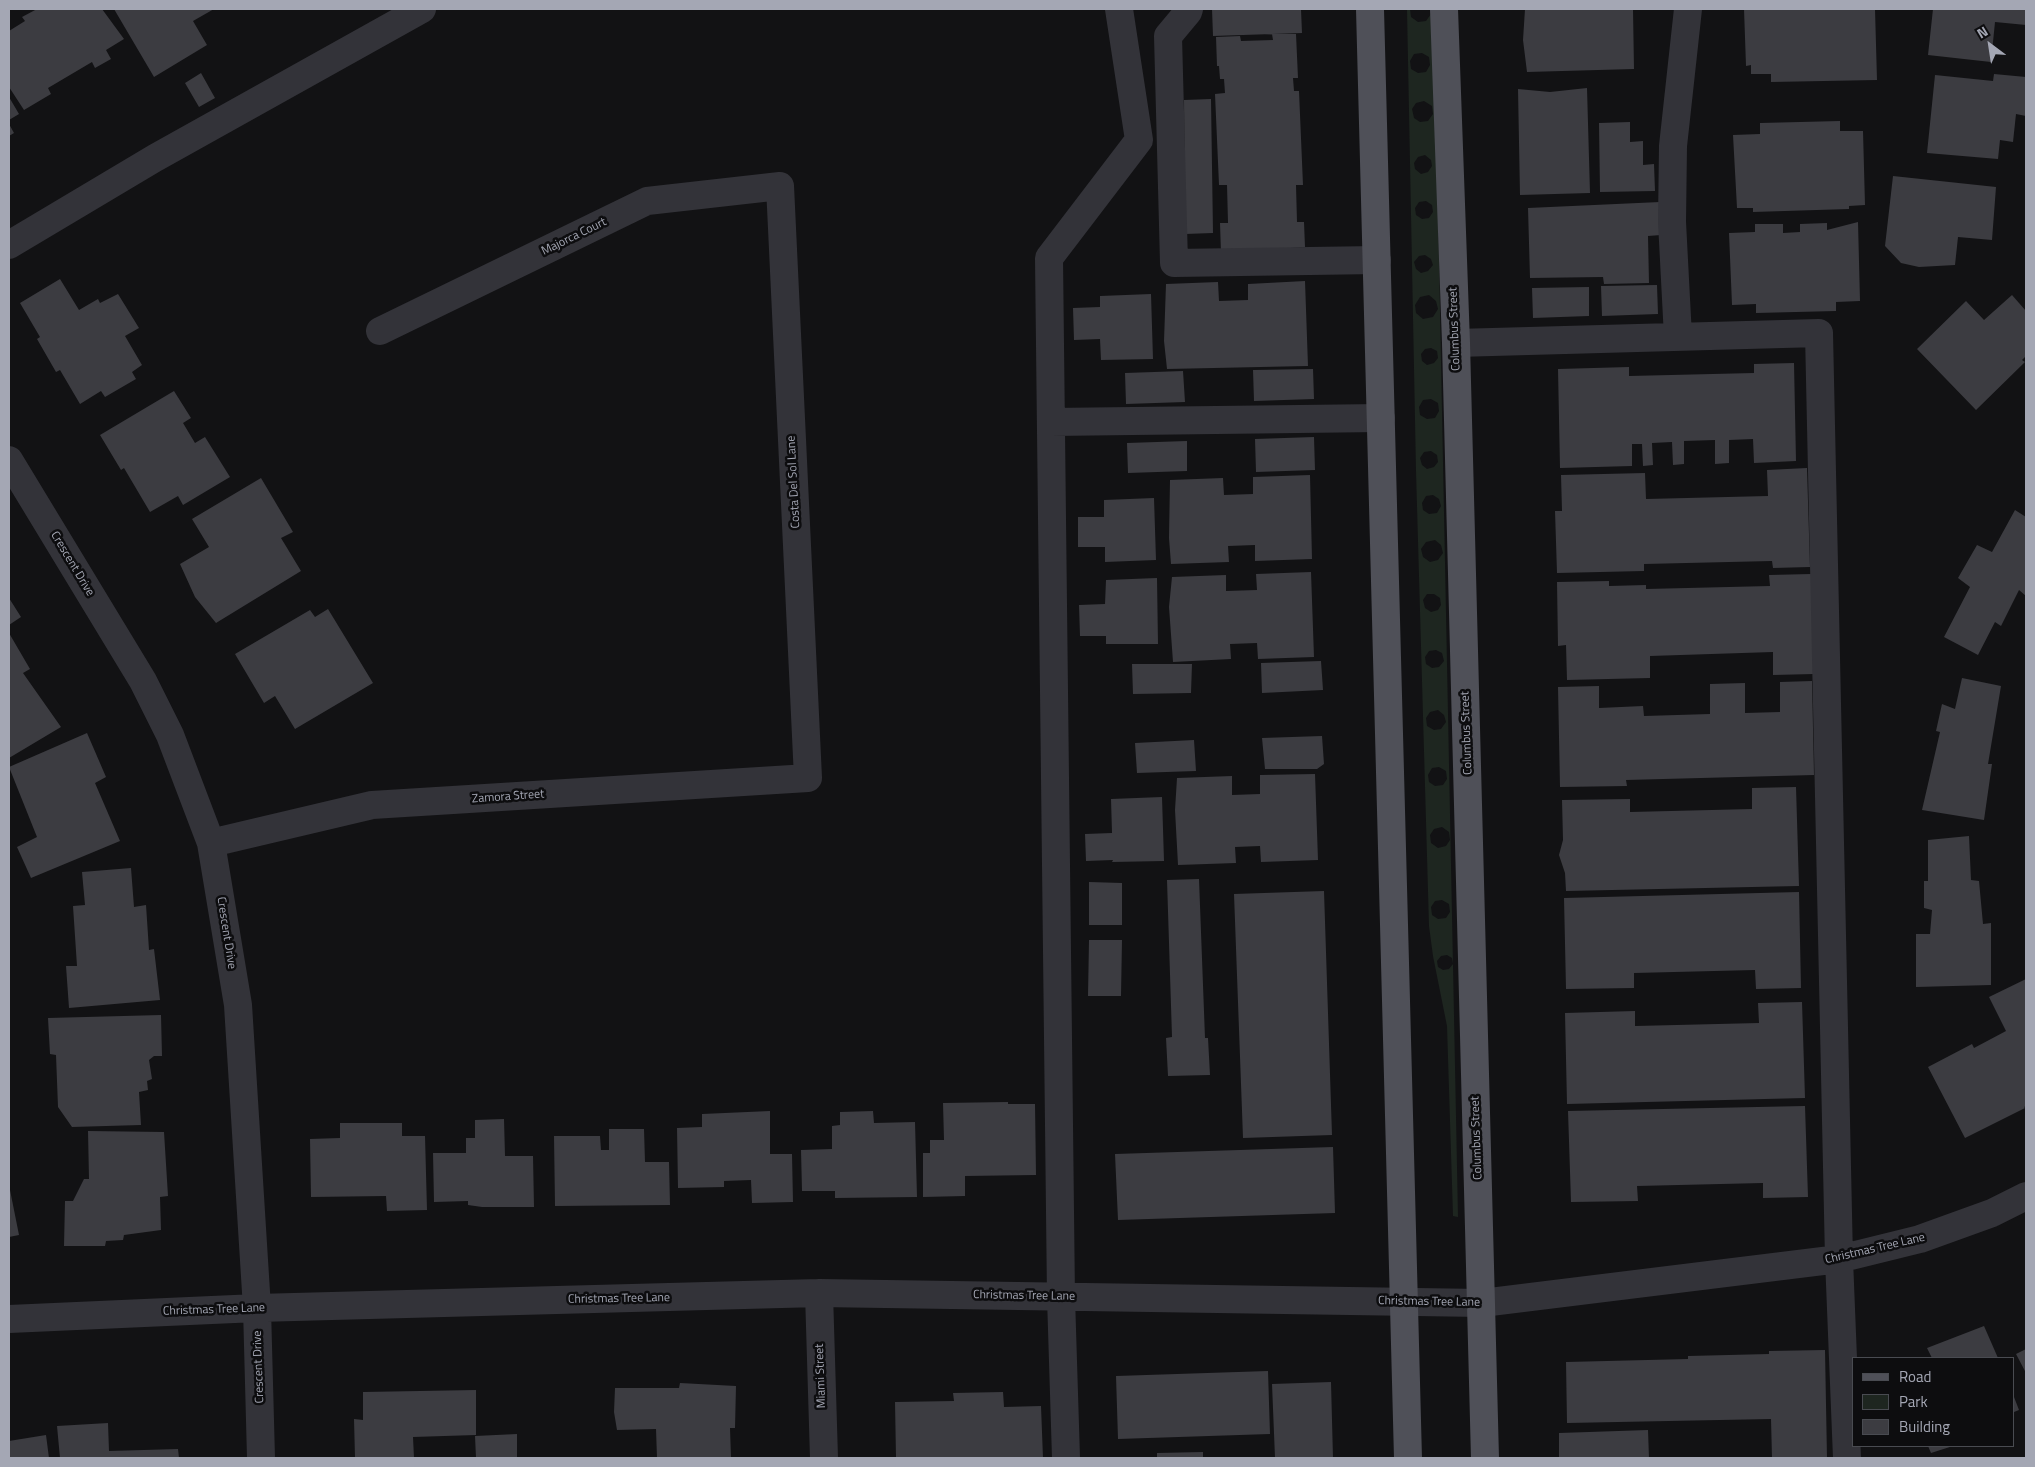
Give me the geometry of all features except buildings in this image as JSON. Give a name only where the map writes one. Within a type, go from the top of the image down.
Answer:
[{"type":"main road","points":[[1370,9],[1408,1458]]},
{"type":"main road","name":"Columbus Street","points":[[1444,9],[1456,343],[1486,1458]]},
{"type":"street","points":[[9,244],[155,158],[422,9]]},
{"type":"street","points":[[1066,1458],[1061,1297],[1049,258],[1139,140],[1119,9]]},
{"type":"street","points":[[1189,9],[1168,36],[1174,264],[1377,260]]},
{"type":"street","points":[[1678,337],[1672,222],[1672,146],[1688,9]]},
{"type":"street","name":"Majorca Court","points":[[380,331],[647,201],[780,186]]},
{"type":"street","name":"Costa Del Sol Lane","points":[[780,186],[808,778]]},
{"type":"street","points":[[1456,343],[1819,333],[1839,1260],[1847,1458]]},
{"type":"street","points":[[1051,422],[1381,418]]},
{"type":"street","name":"Crescent Drive","points":[[9,460],[143,681],[170,735],[211,842],[238,1005],[257,1308],[261,1458]]},
{"type":"street","name":"Zamora Street","points":[[211,842],[372,805],[808,778]]},
{"type":"street","name":"Christmas Tree Lane","points":[[9,1319],[257,1308],[819,1294],[1482,1303],[1839,1260],[1920,1239],[1992,1213],[2026,1196]]},
{"type":"street","name":"Miami Street","points":[[819,1294],[824,1458]]},
{"type":"green space","points":[[1407,9],[1410,9],[1411,17],[1418,22],[1426,21],[1431,14],[1430,9],[1434,9],[1453,964],[1458,1217],[1453,1216],[1447,1026],[1429,926],[1416,471]],"holes":[[[1422,53],[1429,57],[1430,65],[1426,72],[1418,73],[1411,69],[1410,61],[1414,54]],[[1424,101],[1432,106],[1433,114],[1428,121],[1420,122],[1414,118],[1412,109],[1416,103]],[[1425,155],[1431,160],[1432,166],[1428,172],[1421,174],[1415,169],[1414,163],[1418,157]],[[1426,201],[1432,205],[1433,212],[1429,218],[1422,219],[1416,215],[1415,208],[1419,202]],[[1425,255],[1431,259],[1433,265],[1428,271],[1421,273],[1416,269],[1414,262],[1419,256]],[[1429,295],[1436,301],[1438,309],[1433,317],[1423,319],[1416,313],[1415,305],[1420,297]],[[1431,348],[1437,351],[1438,358],[1434,363],[1427,365],[1422,361],[1421,354],[1425,349]],[[1431,399],[1438,403],[1439,411],[1435,418],[1427,419],[1420,415],[1419,407],[1423,400]],[[1431,451],[1437,455],[1438,462],[1434,467],[1427,469],[1422,465],[1420,458],[1424,452]],[[1433,495],[1439,499],[1441,506],[1437,513],[1429,514],[1423,510],[1422,503],[1426,496]],[[1435,540],[1441,545],[1443,553],[1438,560],[1430,562],[1423,557],[1421,549],[1426,542]],[[1427,594],[1434,594],[1440,598],[1441,605],[1438,610],[1431,612],[1425,608],[1423,600]],[[1436,650],[1442,653],[1444,661],[1439,667],[1432,668],[1426,664],[1425,657],[1429,651]],[[1438,710],[1444,715],[1446,722],[1441,729],[1434,730],[1427,726],[1426,718],[1430,712]],[[1439,767],[1446,771],[1447,779],[1443,785],[1435,786],[1429,782],[1428,775],[1432,768]],[[1442,827],[1449,832],[1450,840],[1446,846],[1438,848],[1431,843],[1430,835],[1434,829]],[[1442,900],[1449,904],[1450,912],[1446,918],[1438,919],[1432,915],[1431,907],[1435,901]],[[1447,955],[1452,958],[1453,964],[1449,969],[1443,970],[1438,967],[1437,961],[1441,956]]]}]
